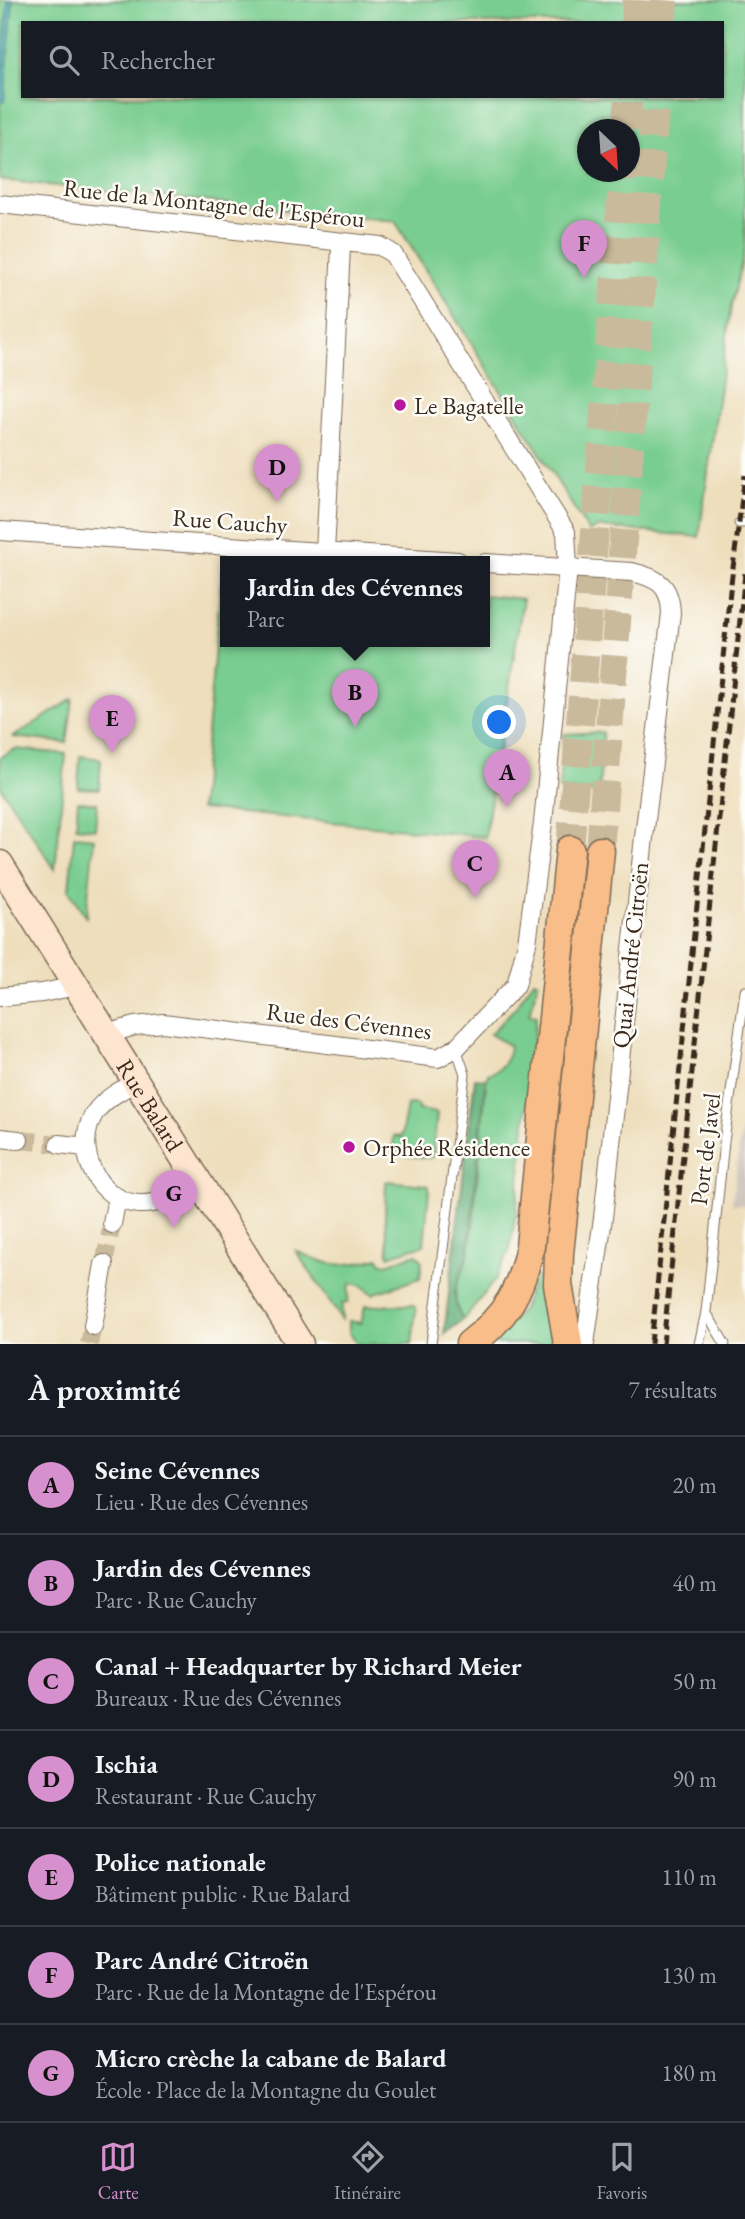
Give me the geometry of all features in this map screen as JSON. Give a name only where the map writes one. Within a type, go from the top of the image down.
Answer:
[{"type":"main road","points":[[470,1344],[484,1333],[518,1291],[530,1246],[570,850]]},
{"type":"main road","name":"Quai André Citroën","points":[[568,1344],[558,1284],[559,1254],[600,851]]},
{"type":"street","name":"Rue de la Montagne de l'Espérou","points":[[0,204],[380,246],[393,254],[566,532],[568,568]]},
{"type":"street","points":[[325,552],[341,248]]},
{"type":"street","name":"Rue Cauchy","points":[[0,531],[384,556]]},
{"type":"street","points":[[490,562],[568,568]]},
{"type":"street","name":"Quai André Citroën","points":[[568,568],[632,572],[649,576],[669,594],[671,613],[603,1218],[586,1344]]},
{"type":"street","name":"Rue des Cévennes","points":[[106,1034],[135,1026],[163,1023],[438,1058],[456,1048],[516,985],[527,943],[568,568]]},
{"type":"street","name":"Rue Balard","points":[[0,864],[300,1344]]},
{"type":"street","points":[[0,997],[33,995],[76,986]]},
{"type":"street","points":[[136,1082],[114,1094],[94,1114],[86,1147],[95,1176],[105,1189],[117,1197],[141,1204],[165,1201],[200,1183]]},
{"type":"street","points":[[0,1138],[19,1140]]},
{"type":"street","points":[[59,1144],[86,1147]]},
{"type":"street","points":[[111,1224],[117,1197]]},
{"type":"street","points":[[93,1326],[104,1264]]},
{"type":"lane","name":"Port de Javel","points":[[699,1344],[706,1312],[726,1128],[745,991]]},
{"type":"lane","points":[[431,1344],[465,1074],[456,1048]]},
{"type":"lane","points":[[706,1312],[725,1344]]},
{"type":"shaded area","points":[[745,1102],[745,1205],[732,1204]]},
{"type":"green space","points":[[0,0],[745,0],[745,249],[731,307],[699,537],[598,527],[589,532],[395,221],[0,180]]},
{"type":"green space","points":[[220,593],[220,647],[490,647],[490,596],[523,599],[485,837],[200,809]]},
{"type":"green space","points":[[73,699],[67,743],[13,737]]},
{"type":"green space","points":[[603,732],[599,793],[559,790],[564,734]]},
{"type":"green space","points":[[15,749],[66,754],[55,869],[0,786],[0,757]]},
{"type":"green space","points":[[80,756],[101,759],[99,789],[78,788]]},
{"type":"green space","points":[[78,801],[97,803],[95,829],[76,827]]},
{"type":"green space","points":[[74,836],[94,838],[86,917],[69,890]]},
{"type":"green space","points":[[534,980],[538,982],[529,1014],[536,1016],[510,1249],[495,1280],[463,1320],[455,1307],[456,1281],[468,1254],[473,1226],[486,1082],[488,1074],[504,1063],[510,1046],[490,1034],[515,1008]]},
{"type":"green space","points":[[475,1078],[486,1079],[468,1254],[455,1294],[455,1302],[463,1320],[444,1334]]},
{"type":"green space","points":[[407,1105],[418,1105],[418,1110],[437,1113],[433,1156],[429,1158],[392,1154],[394,1136],[401,1137]]},
{"type":"green space","points":[[386,1181],[429,1186],[424,1245],[389,1256],[385,1216]]},
{"type":"green space","points":[[296,1251],[337,1264],[379,1258],[386,1264],[417,1254],[422,1261],[420,1278],[373,1294],[361,1285],[352,1283],[349,1287],[348,1303],[342,1304],[342,1320]]},
{"type":"green space","points":[[535,1276],[542,1278],[554,1344],[492,1344],[522,1309]]},
{"type":"green space","points":[[413,1305],[416,1309],[412,1344],[357,1344],[349,1332],[349,1321],[361,1323],[365,1306]]},
{"type":"water","points":[[8,0],[13,0],[4,102],[0,102],[0,92]]},
{"type":"tunnel","points":[[635,21],[636,0]]},
{"type":"tunnel","points":[[662,21],[664,0]]},
{"type":"tunnel","points":[[627,119],[629,98]]},
{"type":"tunnel","points":[[600,851],[656,98]]},
{"type":"tunnel","points":[[570,850],[622,182]]},
{"type":"tunnel","points":[[19,1140],[59,1144]]},
{"type":"tunnel","points":[[104,1264],[112,1224]]},
{"type":"tunnel","points":[[89,1344],[93,1326]]},
{"type":"railway","points":[[651,1344],[730,591],[745,475]]},
{"type":"railway","points":[[663,1344],[745,573]]},
{"type":"place","name":"Parc André Citroën","points":[[584,278]]},
{"type":"place","name":"Le Bagatelle","points":[[400,405]]},
{"type":"place","name":"Ischia","points":[[277,502]]},
{"type":"place","name":"Jardin des Cévennes","points":[[355,727]]},
{"type":"place","name":"Police nationale","points":[[112,753]]},
{"type":"place","name":"Seine Cévennes","points":[[507,807]]},
{"type":"place","name":"Canal + Headquarter by Richard Meier","points":[[475,898]]},
{"type":"place","name":"Orphée Résidence","points":[[349,1147]]},
{"type":"place","name":"Micro crèche la cabane de Balard","points":[[174,1228]]}]
